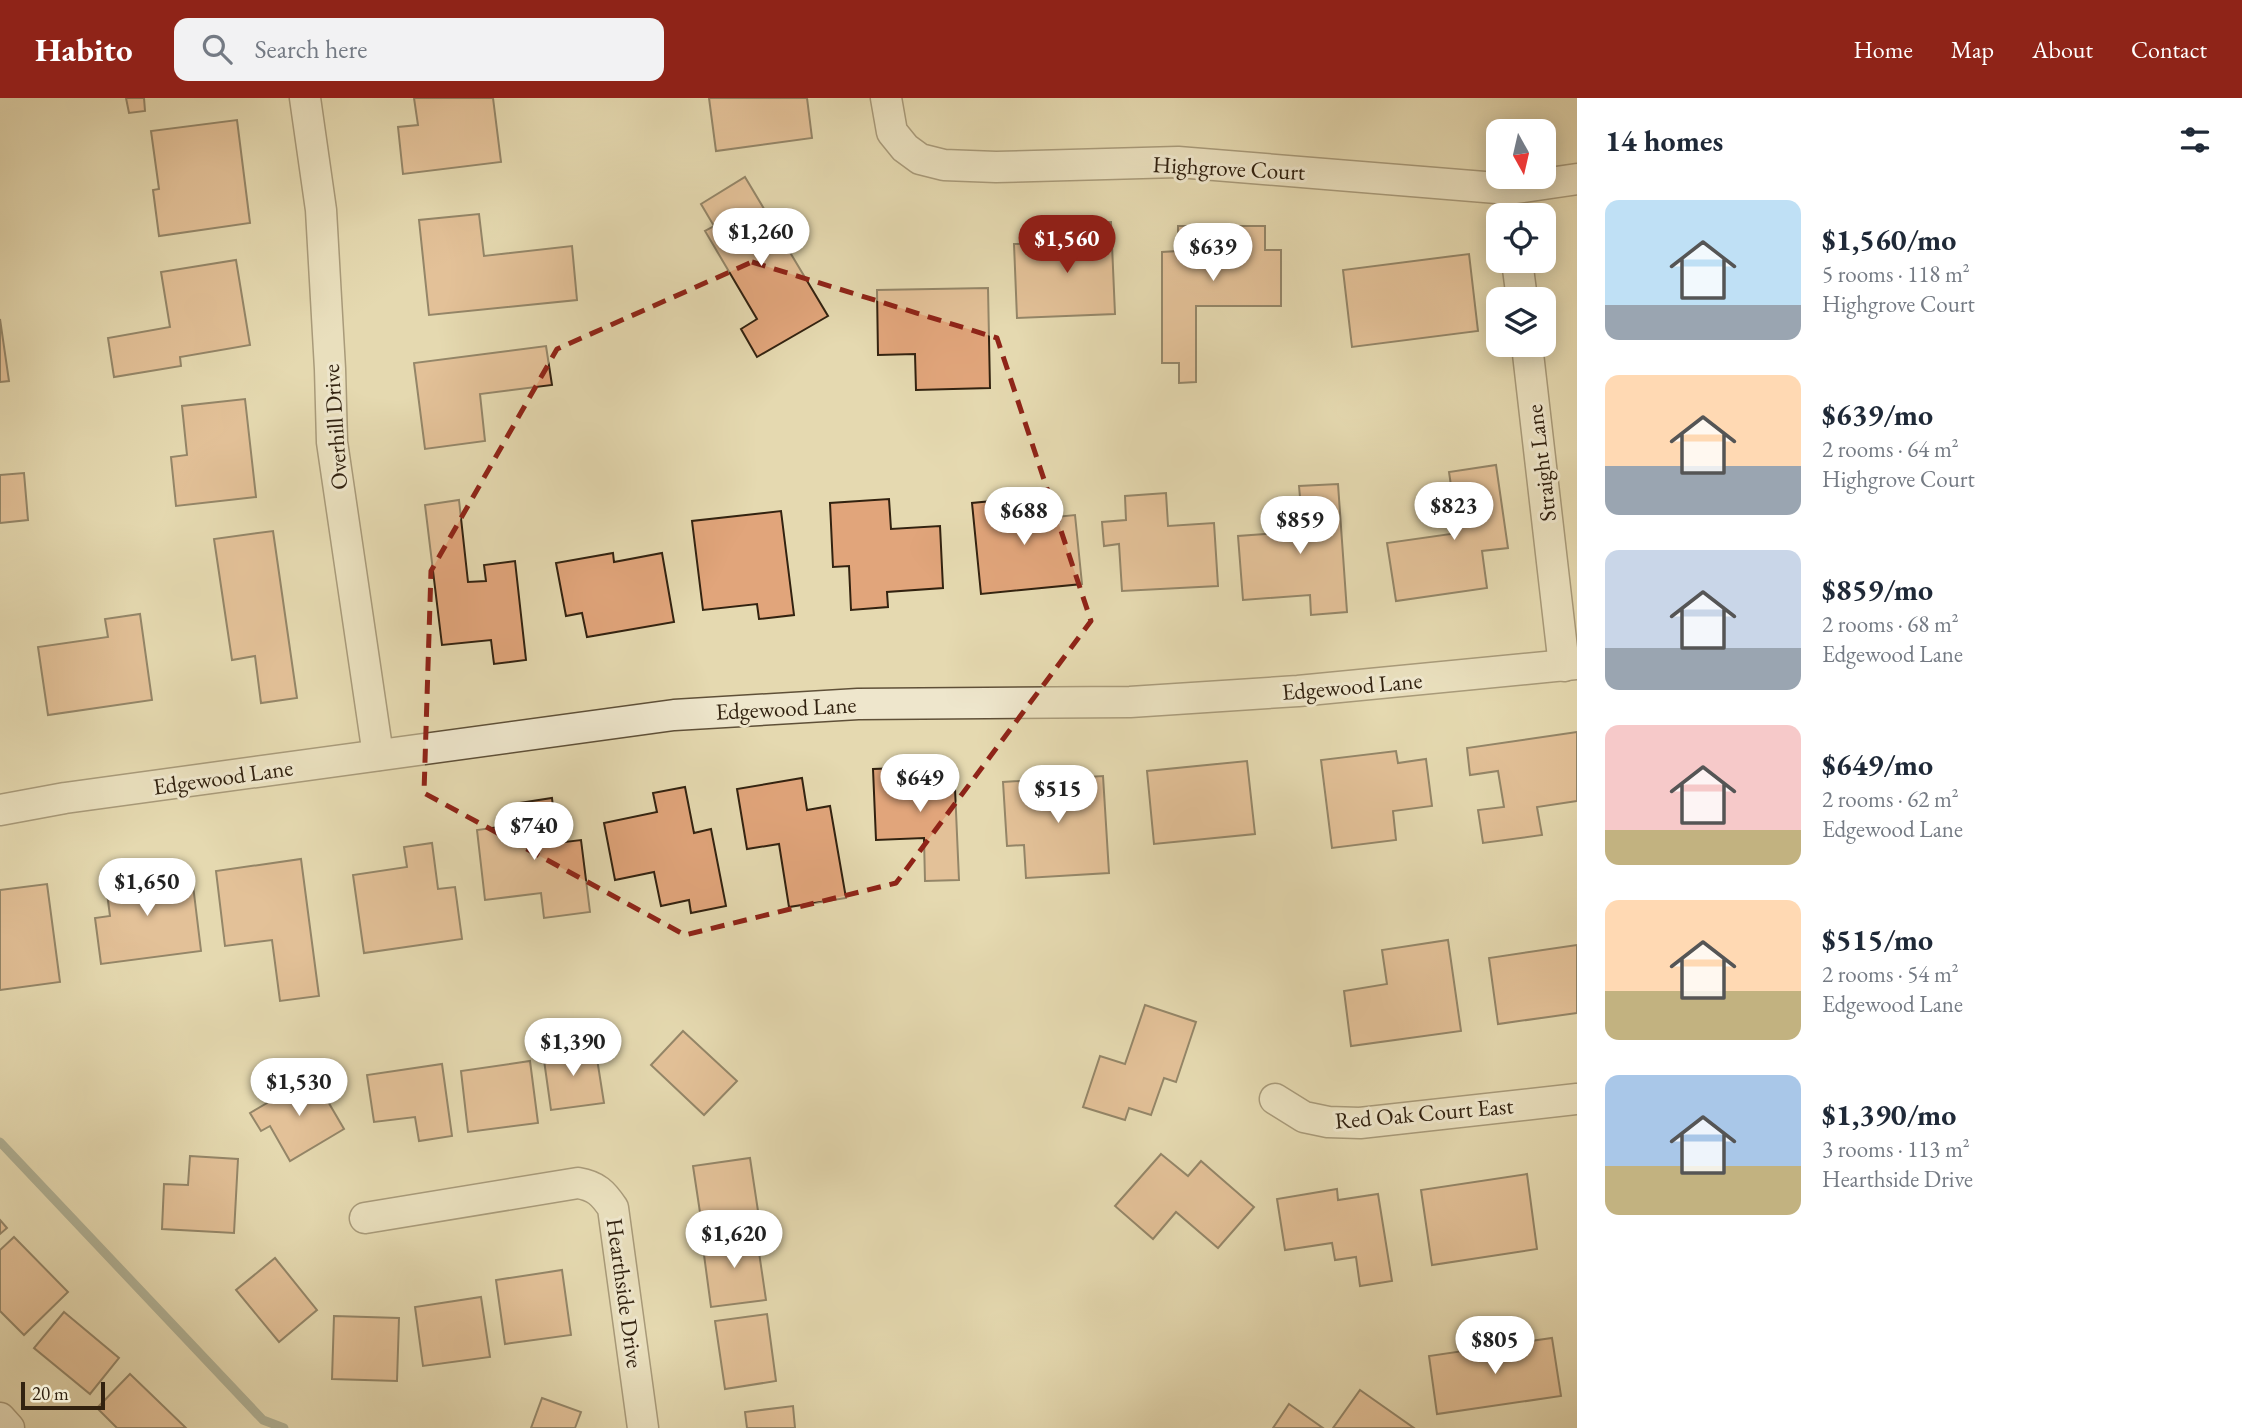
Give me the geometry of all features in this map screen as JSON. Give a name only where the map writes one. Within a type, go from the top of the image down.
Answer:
[{"type":"street","name":"Overhill Drive","points":[[305,98],[321,210],[332,442],[379,755]]},
{"type":"street","name":"Highgrove Court","points":[[886,98],[892,132],[905,148],[920,159],[944,165],[996,167],[1178,162],[1511,202],[1577,179]]},
{"type":"street","name":"Straight Lane","points":[[1529,357],[1571,665]]},
{"type":"street","name":"Edgewood Lane","points":[[0,810],[65,798],[674,715],[858,704],[1143,701],[1298,691],[1571,665]]},
{"type":"street","name":"Red Oak Court East","points":[[1275,1099],[1304,1116],[1328,1122],[1360,1123],[1577,1099]]},
{"type":"street","name":"Hearthside Drive","points":[[365,1218],[578,1183],[593,1186],[604,1193],[613,1208],[643,1428]]},
{"type":"street","points":[[0,1418],[9,1428]]},
{"type":"highlighted area","points":[[752,262],[997,338],[1091,621],[896,883],[685,935],[424,793],[431,571],[557,349]]},
{"type":"building","points":[[126,98],[144,98],[145,111],[129,113]]},
{"type":"building","points":[[414,98],[493,98],[501,162],[403,174],[398,127],[418,125]]},
{"type":"building","points":[[709,98],[807,98],[812,138],[716,151]]},
{"type":"building","points":[[237,120],[250,223],[159,236],[153,190],[159,189],[151,131]]},
{"type":"building","points":[[745,177],[828,316],[757,357],[741,329],[757,319],[705,231],[714,226],[701,204]]},
{"type":"building","points":[[479,214],[484,256],[572,246],[577,300],[429,315],[419,220]]},
{"type":"building","points":[[1111,222],[1115,314],[1017,318],[1014,244],[1076,241],[1075,224]]},
{"type":"building","points":[[1178,226],[1265,226],[1265,250],[1281,250],[1281,306],[1196,306],[1196,382],[1179,383],[1179,363],[1162,363],[1162,252],[1178,251]]},
{"type":"building","points":[[1469,254],[1478,331],[1352,347],[1343,270]]},
{"type":"building","points":[[236,260],[250,345],[180,357],[181,366],[114,377],[108,338],[170,327],[161,272]]},
{"type":"building","points":[[988,288],[990,388],[916,390],[915,354],[878,355],[877,290]]},
{"type":"building","points":[[0,319],[9,381],[0,382]]},
{"type":"building","points":[[546,346],[552,385],[480,394],[485,441],[425,449],[414,363]]},
{"type":"building","points":[[245,399],[256,497],[176,506],[171,457],[187,455],[182,406]]},
{"type":"building","points":[[1496,465],[1508,548],[1482,551],[1487,588],[1396,601],[1387,543],[1458,533],[1449,472]]},
{"type":"building","points":[[24,473],[28,520],[0,523],[0,475]]},
{"type":"building","points":[[1338,484],[1347,612],[1311,615],[1310,595],[1243,600],[1238,536],[1303,531],[1299,486]]},
{"type":"building","points":[[1166,493],[1168,526],[1214,523],[1218,586],[1122,591],[1119,544],[1104,546],[1102,522],[1126,520],[1125,496]]},
{"type":"building","points":[[1034,497],[1036,519],[1075,515],[1082,584],[981,594],[972,503]]},
{"type":"building","points":[[889,499],[891,529],[940,526],[943,588],[887,592],[888,607],[851,610],[849,566],[833,567],[830,503]]},
{"type":"building","points":[[459,500],[468,582],[486,581],[484,565],[515,561],[526,660],[494,664],[491,640],[442,645],[425,505]]},
{"type":"building","points":[[781,511],[794,615],[759,619],[757,604],[703,610],[692,521]]},
{"type":"building","points":[[273,531],[297,698],[261,703],[255,656],[232,660],[214,539]]},
{"type":"building","points":[[613,553],[614,562],[662,553],[674,622],[587,637],[582,613],[566,616],[556,563]]},
{"type":"building","points":[[140,614],[152,700],[48,715],[38,647],[108,637],[105,619]]},
{"type":"building","points":[[1577,732],[1577,801],[1537,807],[1542,835],[1483,843],[1478,810],[1504,807],[1498,771],[1470,775],[1467,748]]},
{"type":"building","points":[[1396,751],[1398,763],[1426,759],[1432,806],[1393,811],[1396,840],[1332,848],[1321,760]]},
{"type":"building","points":[[1247,761],[1255,834],[1154,844],[1147,771]]},
{"type":"building","points":[[954,766],[959,880],[925,881],[924,838],[876,840],[873,769]]},
{"type":"building","points":[[1103,776],[1109,873],[1026,878],[1024,845],[1007,846],[1003,782]]},
{"type":"building","points":[[802,778],[807,810],[830,806],[846,898],[789,907],[779,844],[747,849],[737,789]]},
{"type":"building","points":[[685,787],[694,833],[711,829],[726,906],[691,913],[689,900],[661,906],[654,872],[615,880],[604,823],[657,812],[653,793]]},
{"type":"building","points":[[552,798],[557,843],[581,840],[590,912],[544,918],[541,893],[485,900],[477,830],[522,824],[519,803]]},
{"type":"building","points":[[432,843],[438,889],[455,887],[462,939],[364,953],[353,875],[407,867],[404,847]]},
{"type":"building","points":[[301,859],[319,996],[280,1001],[272,940],[225,946],[216,871]]},
{"type":"building","points":[[135,866],[138,884],[192,877],[201,951],[101,964],[95,918],[110,916],[104,870]]},
{"type":"building","points":[[47,884],[60,982],[0,990],[0,890]]},
{"type":"building","points":[[1448,940],[1461,1031],[1351,1046],[1344,991],[1387,984],[1382,950]]},
{"type":"building","points":[[1577,945],[1577,1013],[1498,1024],[1489,958]]},
{"type":"building","points":[[1145,1005],[1196,1022],[1176,1082],[1164,1078],[1151,1115],[1129,1108],[1125,1120],[1083,1107],[1100,1056],[1125,1064]]},
{"type":"building","points":[[683,1031],[737,1081],[704,1115],[651,1065]]},
{"type":"building","points":[[595,1046],[604,1103],[551,1110],[543,1053]]},
{"type":"building","points":[[530,1061],[538,1123],[468,1132],[461,1071]]},
{"type":"building","points":[[442,1064],[452,1136],[419,1141],[415,1117],[374,1122],[367,1075]]},
{"type":"building","points":[[313,1076],[344,1129],[290,1161],[270,1126],[261,1131],[250,1113]]},
{"type":"building","points":[[1161,1154],[1188,1176],[1201,1161],[1254,1207],[1218,1248],[1176,1212],[1153,1239],[1115,1206]]},
{"type":"building","points":[[190,1156],[238,1159],[234,1233],[162,1229],[164,1184],[188,1185]]},
{"type":"building","points":[[750,1158],[758,1211],[701,1219],[693,1166]]},
{"type":"building","points":[[1527,1174],[1537,1249],[1432,1265],[1421,1190]]},
{"type":"building","points":[[1337,1189],[1338,1200],[1378,1194],[1392,1281],[1360,1286],[1356,1257],[1335,1260],[1332,1243],[1285,1250],[1277,1199]]},
{"type":"building","points":[[0,1220],[7,1228],[0,1234]]},
{"type":"building","points":[[756,1232],[766,1300],[711,1307],[702,1240]]},
{"type":"building","points":[[14,1237],[68,1292],[24,1335],[0,1311],[0,1250]]},
{"type":"building","points":[[275,1258],[317,1310],[279,1342],[236,1290]]},
{"type":"building","points":[[562,1270],[571,1335],[505,1344],[496,1280]]},
{"type":"building","points":[[481,1297],[490,1357],[423,1366],[415,1307]]},
{"type":"building","points":[[64,1312],[119,1358],[90,1394],[34,1348]]},
{"type":"building","points":[[767,1314],[776,1381],[725,1389],[715,1321]]},
{"type":"building","points":[[334,1316],[399,1318],[397,1381],[332,1379]]},
{"type":"building","points":[[1552,1338],[1561,1396],[1437,1414],[1429,1356]]},
{"type":"building","points":[[130,1374],[186,1428],[117,1428],[97,1408]]},
{"type":"building","points":[[1360,1390],[1414,1428],[1333,1428]]},
{"type":"building","points":[[542,1398],[581,1412],[575,1428],[531,1428]]},
{"type":"building","points":[[1289,1404],[1323,1428],[1273,1428]]},
{"type":"building","points":[[793,1406],[795,1428],[747,1428],[745,1412]]},
{"type":"waterway","points":[[0,1142],[263,1420],[284,1428]]}]
